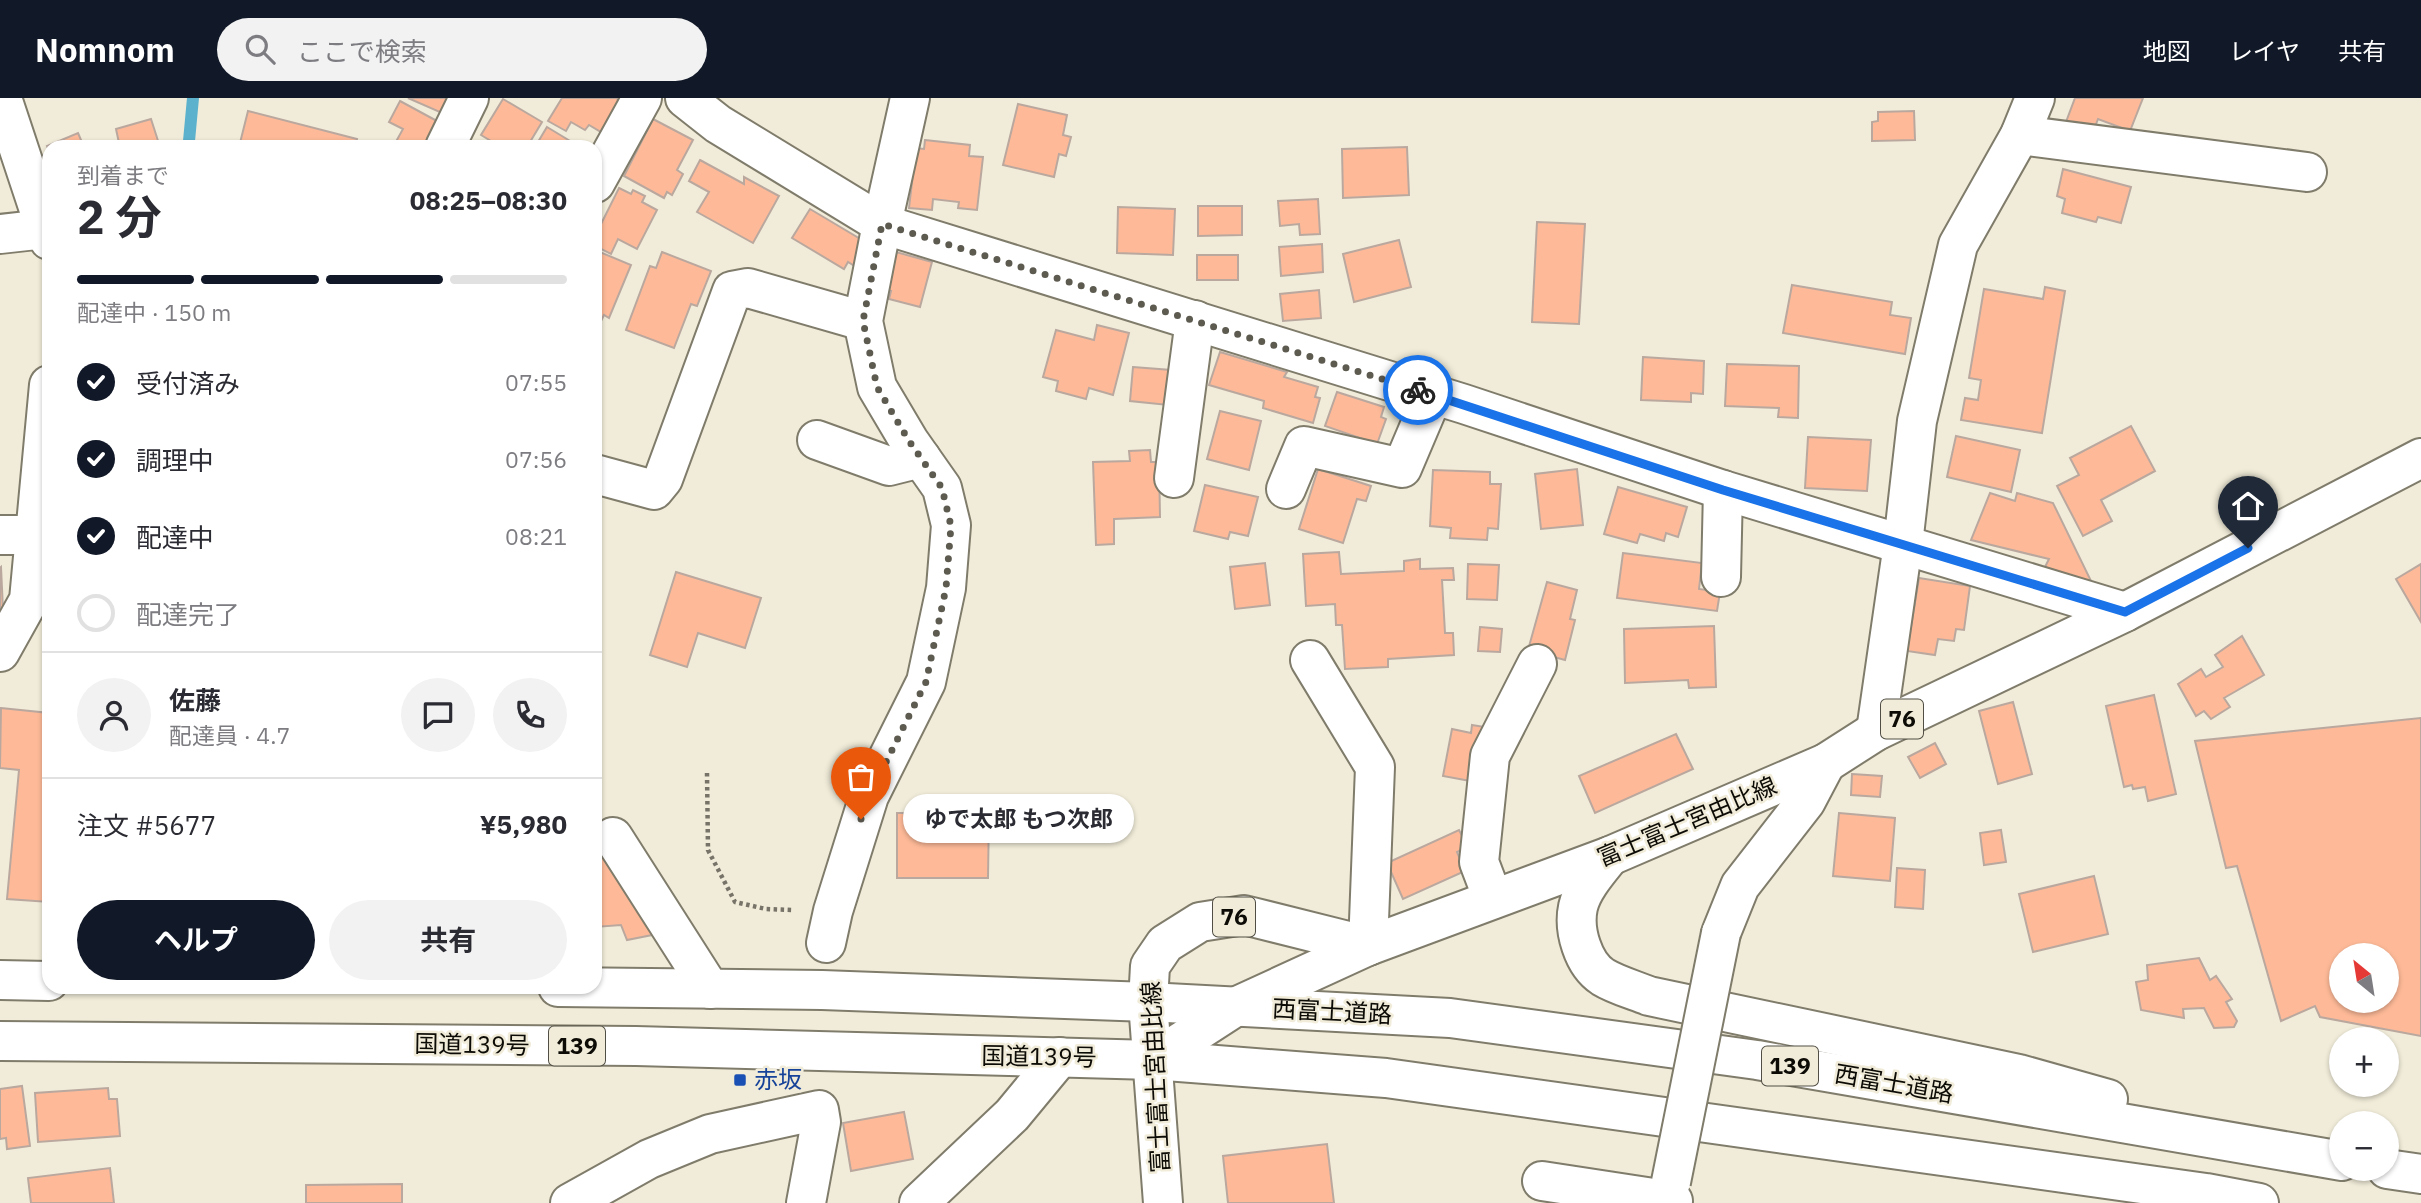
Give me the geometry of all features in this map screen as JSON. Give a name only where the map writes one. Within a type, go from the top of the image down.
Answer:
[{"type":"main road","points":[[2,98],[42,220]]},
{"type":"main road","points":[[448,140],[469,98]]},
{"type":"main road","points":[[602,170],[642,98]]},
{"type":"main road","points":[[685,98],[718,124],[882,224],[1433,395],[1723,490],[2125,612]]},
{"type":"main road","points":[[830,927],[869,796],[926,682],[946,588],[951,526],[942,488],[877,387],[863,321],[911,98]]},
{"type":"main road","points":[[1876,732],[1903,544],[1917,421],[1958,245],[2020,135],[2035,98]]},
{"type":"main road","points":[[2020,135],[2307,172]]},
{"type":"main road","points":[[0,234],[42,235]]},
{"type":"main road","points":[[602,476],[654,490],[663,479],[732,291],[748,288],[863,321]]},
{"type":"main road","points":[[1174,478],[1195,320]]},
{"type":"main road","points":[[1286,489],[1304,446],[1402,468],[1433,395]]},
{"type":"main road","points":[[0,652],[29,600],[28,536],[42,435]]},
{"type":"main road","points":[[817,440],[889,466],[921,458]]},
{"type":"main road","name":"富士富士宮由比線","points":[[1163,1203],[1148,1002],[1150,967],[1165,944],[1200,922],[1244,915],[1368,946],[1609,856],[1826,763],[1876,732],[2125,612],[2421,458]]},
{"type":"main road","points":[[1721,577],[1723,490]]},
{"type":"main road","points":[[1153,1059],[1235,1007],[1368,946],[1375,767],[1310,660]]},
{"type":"main road","points":[[1493,900],[1479,862],[1490,756],[1537,664]]},
{"type":"main road","points":[[1542,1181],[1672,1195],[1721,933],[1740,886],[1806,801],[1826,763]]},
{"type":"main road","points":[[613,837],[710,989]]},
{"type":"main road","points":[[1609,856],[1590,883],[1578,908],[1579,941],[1587,961],[1602,976],[1649,996],[2019,1074],[2326,1158]]},
{"type":"main road","points":[[0,980],[42,981]]},
{"type":"main road","name":"139","points":[[602,988],[822,990],[1235,1007]]},
{"type":"main road","name":"西富士道路","points":[[1235,1007],[1450,1018],[1757,1060],[2326,1158]]},
{"type":"main road","name":"国道139号","points":[[0,1041],[636,1046],[1153,1059]]},
{"type":"main road","points":[[919,1203],[1012,1115],[1060,1057]]},
{"type":"main road","name":"139","points":[[1153,1059],[1386,1078],[2259,1203]]},
{"type":"main road","points":[[570,1203],[649,1159],[710,1134],[820,1110],[821,1122],[806,1203]]},
{"type":"main road","points":[[2399,1170],[2421,1174]]},
{"type":"path","points":[[706,773],[708,850],[735,902],[830,927]]},
{"type":"building","points":[[408,98],[449,98],[442,113]]},
{"type":"building","points":[[562,98],[619,100],[601,132],[589,125],[585,130],[571,122],[566,131],[548,121]]},
{"type":"building","points":[[2075,98],[2143,98],[2130,131],[2098,119],[2093,132],[2066,122]]},
{"type":"building","points":[[503,99],[542,122],[531,140],[489,140],[481,135]]},
{"type":"building","points":[[400,101],[437,121],[428,140],[397,140],[403,129],[389,122]]},
{"type":"building","points":[[1018,104],[1067,115],[1063,135],[1071,137],[1066,156],[1059,154],[1054,177],[1003,165]]},
{"type":"building","points":[[248,111],[357,139],[357,140],[241,140]]},
{"type":"building","points":[[1914,111],[1915,140],[1872,141],[1872,122],[1878,121],[1878,112]]},
{"type":"building","points":[[151,119],[158,140],[118,140],[116,129]]},
{"type":"building","points":[[653,119],[693,140],[677,170],[683,174],[672,195],[667,192],[664,198],[624,176]]},
{"type":"building","points":[[547,127],[568,140],[539,140]]},
{"type":"building","points":[[78,133],[81,140],[61,140]]},
{"type":"building","points":[[925,140],[970,145],[969,156],[983,157],[977,210],[958,208],[959,202],[933,199],[932,210],[909,208],[916,148],[924,149]]},
{"type":"building","points":[[1407,147],[1409,195],[1343,198],[1342,149]]},
{"type":"building","points":[[700,160],[744,184],[744,177],[779,196],[753,243],[697,212],[709,192],[689,181]]},
{"type":"building","points":[[2063,169],[2131,187],[2121,223],[2098,217],[2096,222],[2062,213],[2065,199],[2057,196]]},
{"type":"building","points":[[619,188],[631,194],[633,190],[645,196],[642,202],[657,210],[637,249],[618,239],[611,254],[602,250],[602,222]]},
{"type":"building","points":[[1318,199],[1320,234],[1300,235],[1299,224],[1280,226],[1278,201]]},
{"type":"building","points":[[1198,206],[1242,206],[1242,235],[1198,236]]},
{"type":"building","points":[[1118,207],[1175,209],[1173,255],[1117,253]]},
{"type":"building","points":[[810,209],[862,240],[856,267],[848,262],[844,269],[792,238]]},
{"type":"building","points":[[1537,222],[1585,224],[1579,324],[1532,322]]},
{"type":"building","points":[[1399,240],[1411,287],[1354,302],[1343,254]]},
{"type":"building","points":[[1322,244],[1323,272],[1281,276],[1279,247]]},
{"type":"building","points":[[662,252],[711,271],[697,306],[691,304],[674,348],[626,330],[650,266],[656,268]]},
{"type":"building","points":[[896,252],[932,262],[920,307],[889,299],[891,291],[887,290]]},
{"type":"building","points":[[602,253],[631,265],[609,318],[604,315],[602,319]]},
{"type":"building","points":[[1197,255],[1238,255],[1238,280],[1197,280]]},
{"type":"building","points":[[1792,285],[1892,302],[1890,315],[1911,318],[1905,354],[1783,333]]},
{"type":"building","points":[[2045,287],[2065,291],[2042,433],[1961,420],[1965,398],[1978,400],[1981,380],[1969,378],[1984,289],[2043,299]]},
{"type":"building","points":[[1319,290],[1321,318],[1283,321],[1280,294]]},
{"type":"building","points":[[1097,325],[1129,333],[1113,395],[1089,388],[1086,399],[1056,391],[1058,381],[1043,377],[1056,330],[1094,340]]},
{"type":"building","points":[[1220,352],[1287,372],[1284,377],[1318,387],[1315,397],[1320,398],[1313,423],[1263,408],[1264,401],[1209,385]]},
{"type":"building","points":[[1643,357],[1704,361],[1703,394],[1691,393],[1691,402],[1641,400]]},
{"type":"building","points":[[1727,364],[1799,366],[1798,418],[1778,417],[1779,408],[1725,406]]},
{"type":"building","points":[[1133,367],[1171,370],[1168,405],[1130,401]]},
{"type":"building","points":[[1337,392],[1384,407],[1381,417],[1386,419],[1377,444],[1325,426]]},
{"type":"building","points":[[1220,411],[1261,421],[1249,470],[1207,459]]},
{"type":"building","points":[[2131,426],[2155,471],[2101,500],[2112,521],[2083,536],[2057,486],[2079,475],[2070,458]]},
{"type":"building","points":[[1956,436],[2020,450],[2011,492],[1947,477]]},
{"type":"building","points":[[1808,437],[1871,440],[1867,491],[1805,488]]},
{"type":"building","points":[[1150,450],[1151,462],[1159,462],[1160,517],[1114,519],[1114,544],[1096,545],[1093,462],[1130,461],[1129,451]]},
{"type":"building","points":[[1318,469],[1371,486],[1366,501],[1357,499],[1343,543],[1299,529]]},
{"type":"building","points":[[1577,469],[1583,525],[1541,529],[1535,474]]},
{"type":"building","points":[[1433,470],[1490,472],[1490,484],[1501,484],[1498,529],[1488,528],[1487,540],[1450,538],[1451,528],[1430,526]]},
{"type":"building","points":[[1205,485],[1258,497],[1248,536],[1230,532],[1228,539],[1194,531]]},
{"type":"building","points":[[1618,487],[1687,507],[1678,537],[1666,533],[1664,541],[1640,534],[1637,543],[1604,534]]},
{"type":"building","points":[[1990,493],[2015,501],[2017,493],[2053,503],[2092,583],[2045,567],[2049,559],[1971,540]]},
{"type":"building","points":[[1339,552],[1341,574],[1404,571],[1404,561],[1420,559],[1420,569],[1453,568],[1454,580],[1442,580],[1445,633],[1453,633],[1454,655],[1388,659],[1388,667],[1345,669],[1342,625],[1336,625],[1335,604],[1306,606],[1303,554]]},
{"type":"building","points":[[1623,553],[1702,563],[1699,589],[1720,592],[1717,611],[1617,598]]},
{"type":"building","points":[[1265,563],[1270,605],[1235,609],[1230,567]]},
{"type":"building","points":[[1468,564],[1499,565],[1497,600],[1467,599]]},
{"type":"building","points":[[2421,564],[2421,622],[2396,579]]},
{"type":"building","points":[[1,567],[3,610],[0,610]]},
{"type":"building","points":[[676,572],[761,598],[745,648],[698,633],[687,667],[650,655]]},
{"type":"building","points":[[1919,578],[1970,586],[1964,630],[1956,629],[1954,641],[1938,639],[1935,655],[1907,651]]},
{"type":"building","points":[[1547,582],[1577,590],[1570,619],[1575,620],[1565,660],[1528,650]]},
{"type":"building","points":[[1714,626],[1716,687],[1689,688],[1688,680],[1625,683],[1624,629]]},
{"type":"building","points":[[1480,627],[1502,629],[1500,652],[1478,651]]},
{"type":"building","points":[[2242,636],[2264,675],[2224,698],[2230,707],[2211,719],[2204,711],[2196,716],[2178,684],[2201,669],[2206,677],[2223,667],[2215,655]]},
{"type":"building","points":[[2154,695],[2176,794],[2148,801],[2145,787],[2124,787],[2106,706]]},
{"type":"building","points":[[2013,702],[2032,774],[1998,784],[1979,711]]},
{"type":"building","points":[[1,708],[42,712],[42,902],[7,899],[19,770],[0,768]]},
{"type":"building","points":[[2421,718],[2421,1036],[2399,1032],[2399,1027],[2373,1027],[2320,1017],[2315,1006],[2281,1021],[2237,866],[2226,868],[2195,741]]},
{"type":"building","points":[[1472,725],[1491,728],[1476,782],[1443,776],[1452,729],[1471,733]]},
{"type":"building","points":[[1676,734],[1693,769],[1595,813],[1579,776]]},
{"type":"building","points":[[1935,743],[1946,764],[1920,778],[1908,757]]},
{"type":"building","points":[[1852,774],[1882,776],[1880,797],[1851,795]]},
{"type":"building","points":[[897,813],[989,813],[988,878],[897,878]]},
{"type":"building","points":[[1839,813],[1895,818],[1890,881],[1833,876]]},
{"type":"building","points":[[1459,830],[1468,847],[1457,852],[1465,871],[1403,899],[1387,863]]},
{"type":"building","points":[[2001,830],[2006,862],[1984,865],[1980,833]]},
{"type":"building","points":[[602,845],[662,933],[627,940],[621,925],[602,926]]},
{"type":"building","points":[[1897,868],[1925,870],[1923,909],[1895,907]]},
{"type":"building","points":[[2094,876],[2108,934],[2033,952],[2019,894]]},
{"type":"building","points":[[2199,958],[2210,980],[2216,976],[2232,999],[2226,1002],[2237,1021],[2234,1027],[2214,1028],[2204,1008],[2183,1009],[2184,1018],[2141,1010],[2136,982],[2148,980],[2147,965]]},
{"type":"building","points":[[22,1086],[30,1146],[7,1149],[6,1138],[0,1139],[0,1089]]},
{"type":"building","points":[[108,1088],[109,1099],[117,1099],[120,1136],[38,1142],[35,1093]]},
{"type":"building","points":[[904,1112],[913,1159],[851,1171],[843,1123]]},
{"type":"building","points":[[1327,1144],[1334,1203],[1228,1203],[1223,1156]]},
{"type":"building","points":[[110,1168],[114,1203],[31,1203],[28,1178]]},
{"type":"building","points":[[402,1184],[402,1203],[306,1203],[306,1185]]},
{"type":"waterway","points":[[189,140],[193,98]]},
{"type":"way so far","points":[[861,819],[869,796],[926,682],[946,588],[951,526],[942,488],[909,441],[877,387],[863,321],[882,224],[1418,390]]},
{"type":"place","name":"ゆで太郎 もつ次郎","points":[[861,819]]},
{"type":"place","name":"赤坂","points":[[740,1080]]},
{"type":"route","points":[[1418,390],[1723,490],[2125,612],[2248,548]]}]
